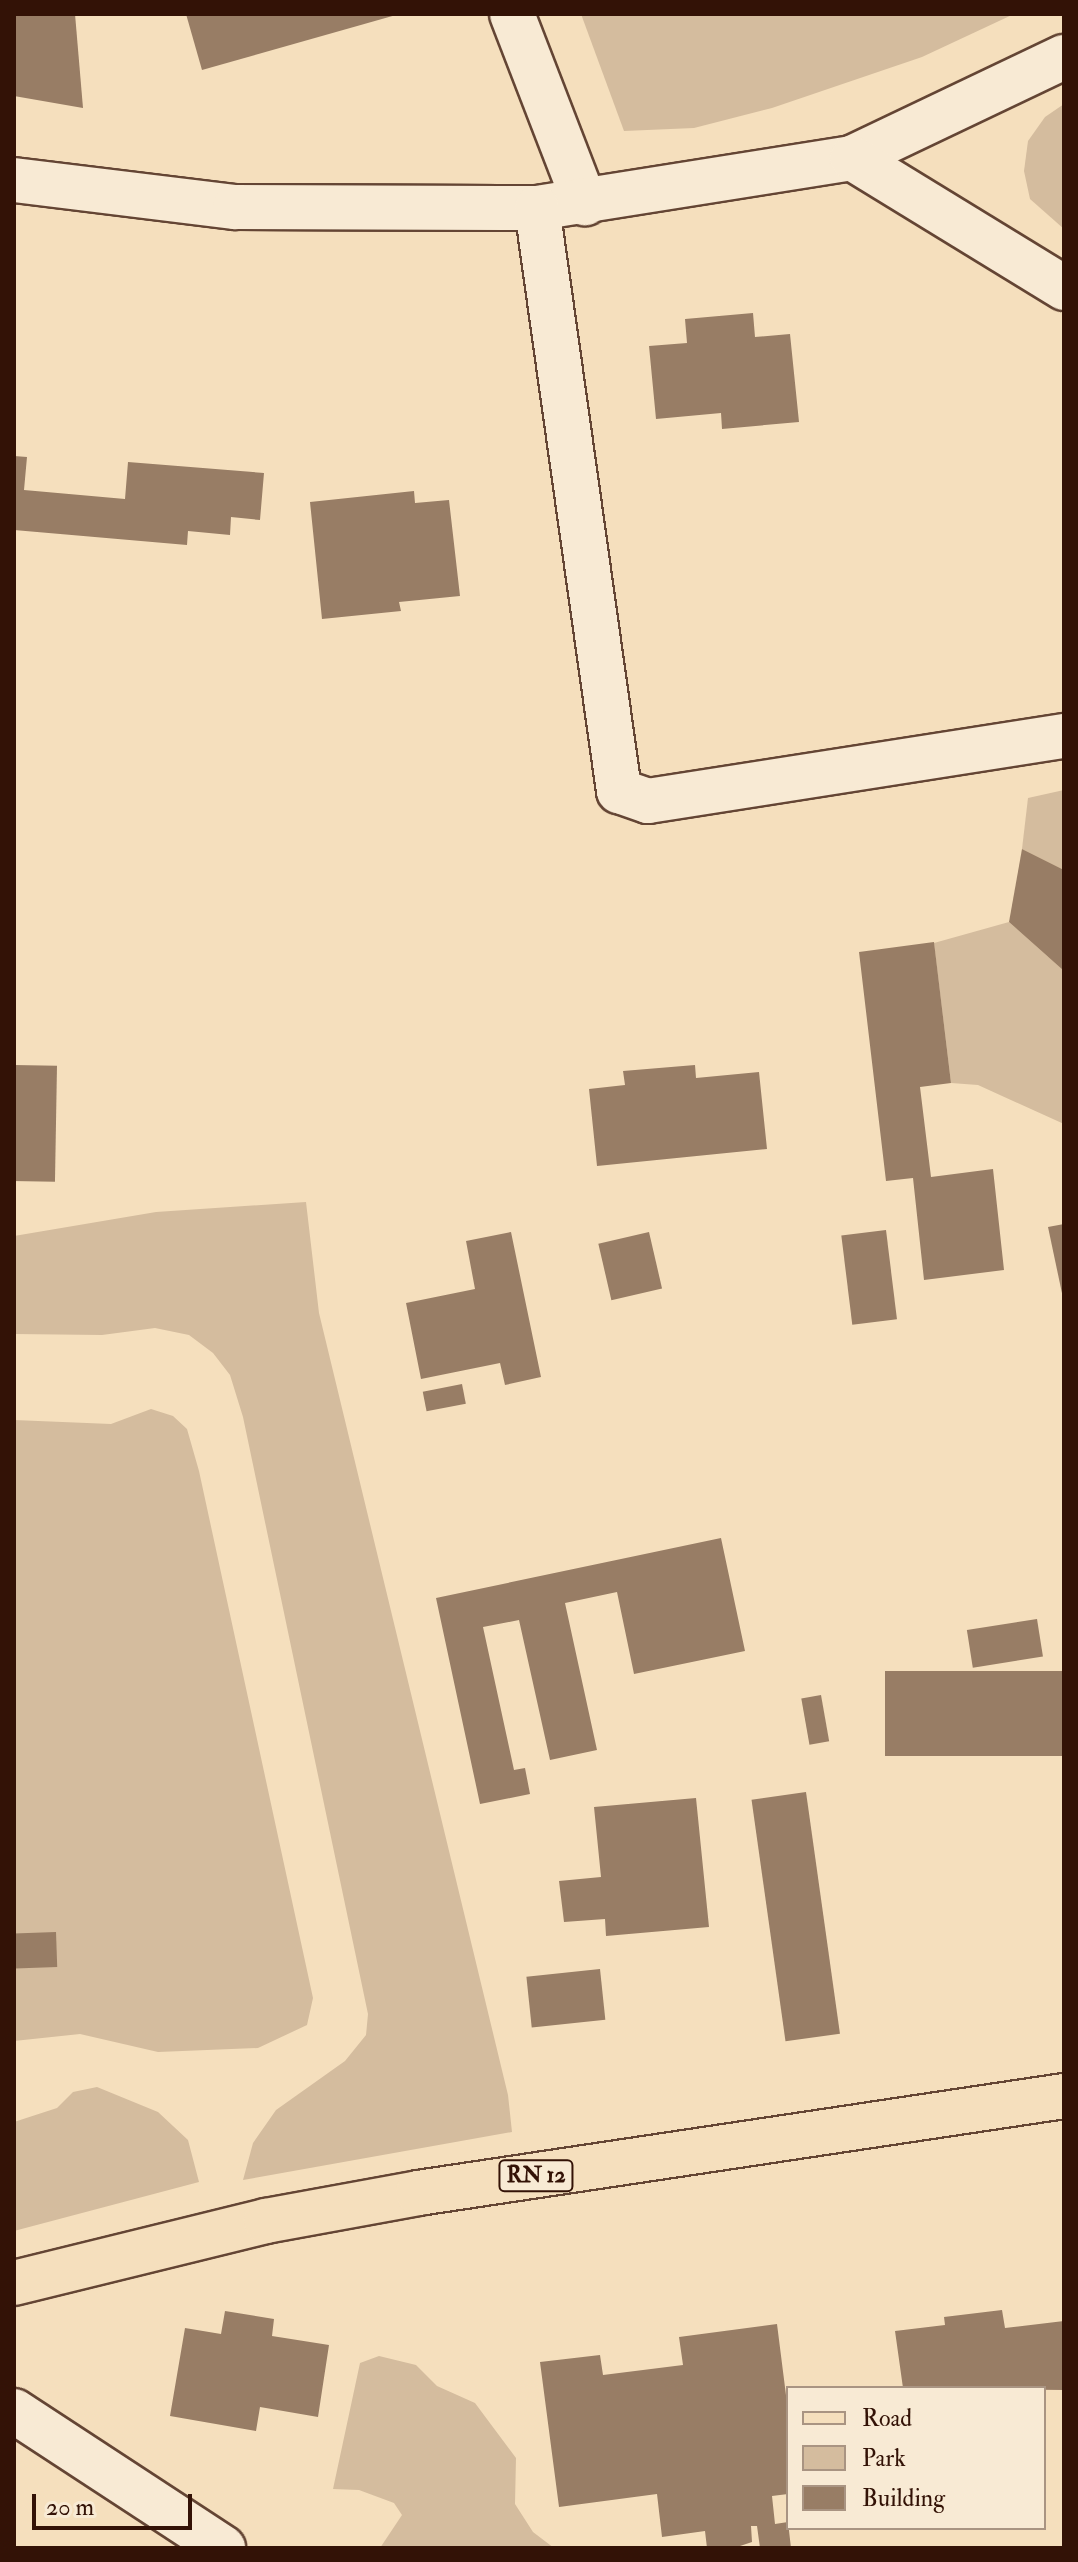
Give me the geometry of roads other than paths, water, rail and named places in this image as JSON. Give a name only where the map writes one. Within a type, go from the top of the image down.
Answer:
[{"type":"main road","name":"RN 12","points":[[14,2283],[266,2221],[418,2193],[1064,2096]]},
{"type":"street","points":[[512,14],[585,203]]},
{"type":"street","points":[[14,180],[235,207],[537,208],[585,203],[852,158],[1064,57]]},
{"type":"street","points":[[852,158],[1064,288]]},
{"type":"street","points":[[537,208],[619,791],[648,801],[1064,736]]},
{"type":"street","points":[[14,2411],[223,2548]]}]
